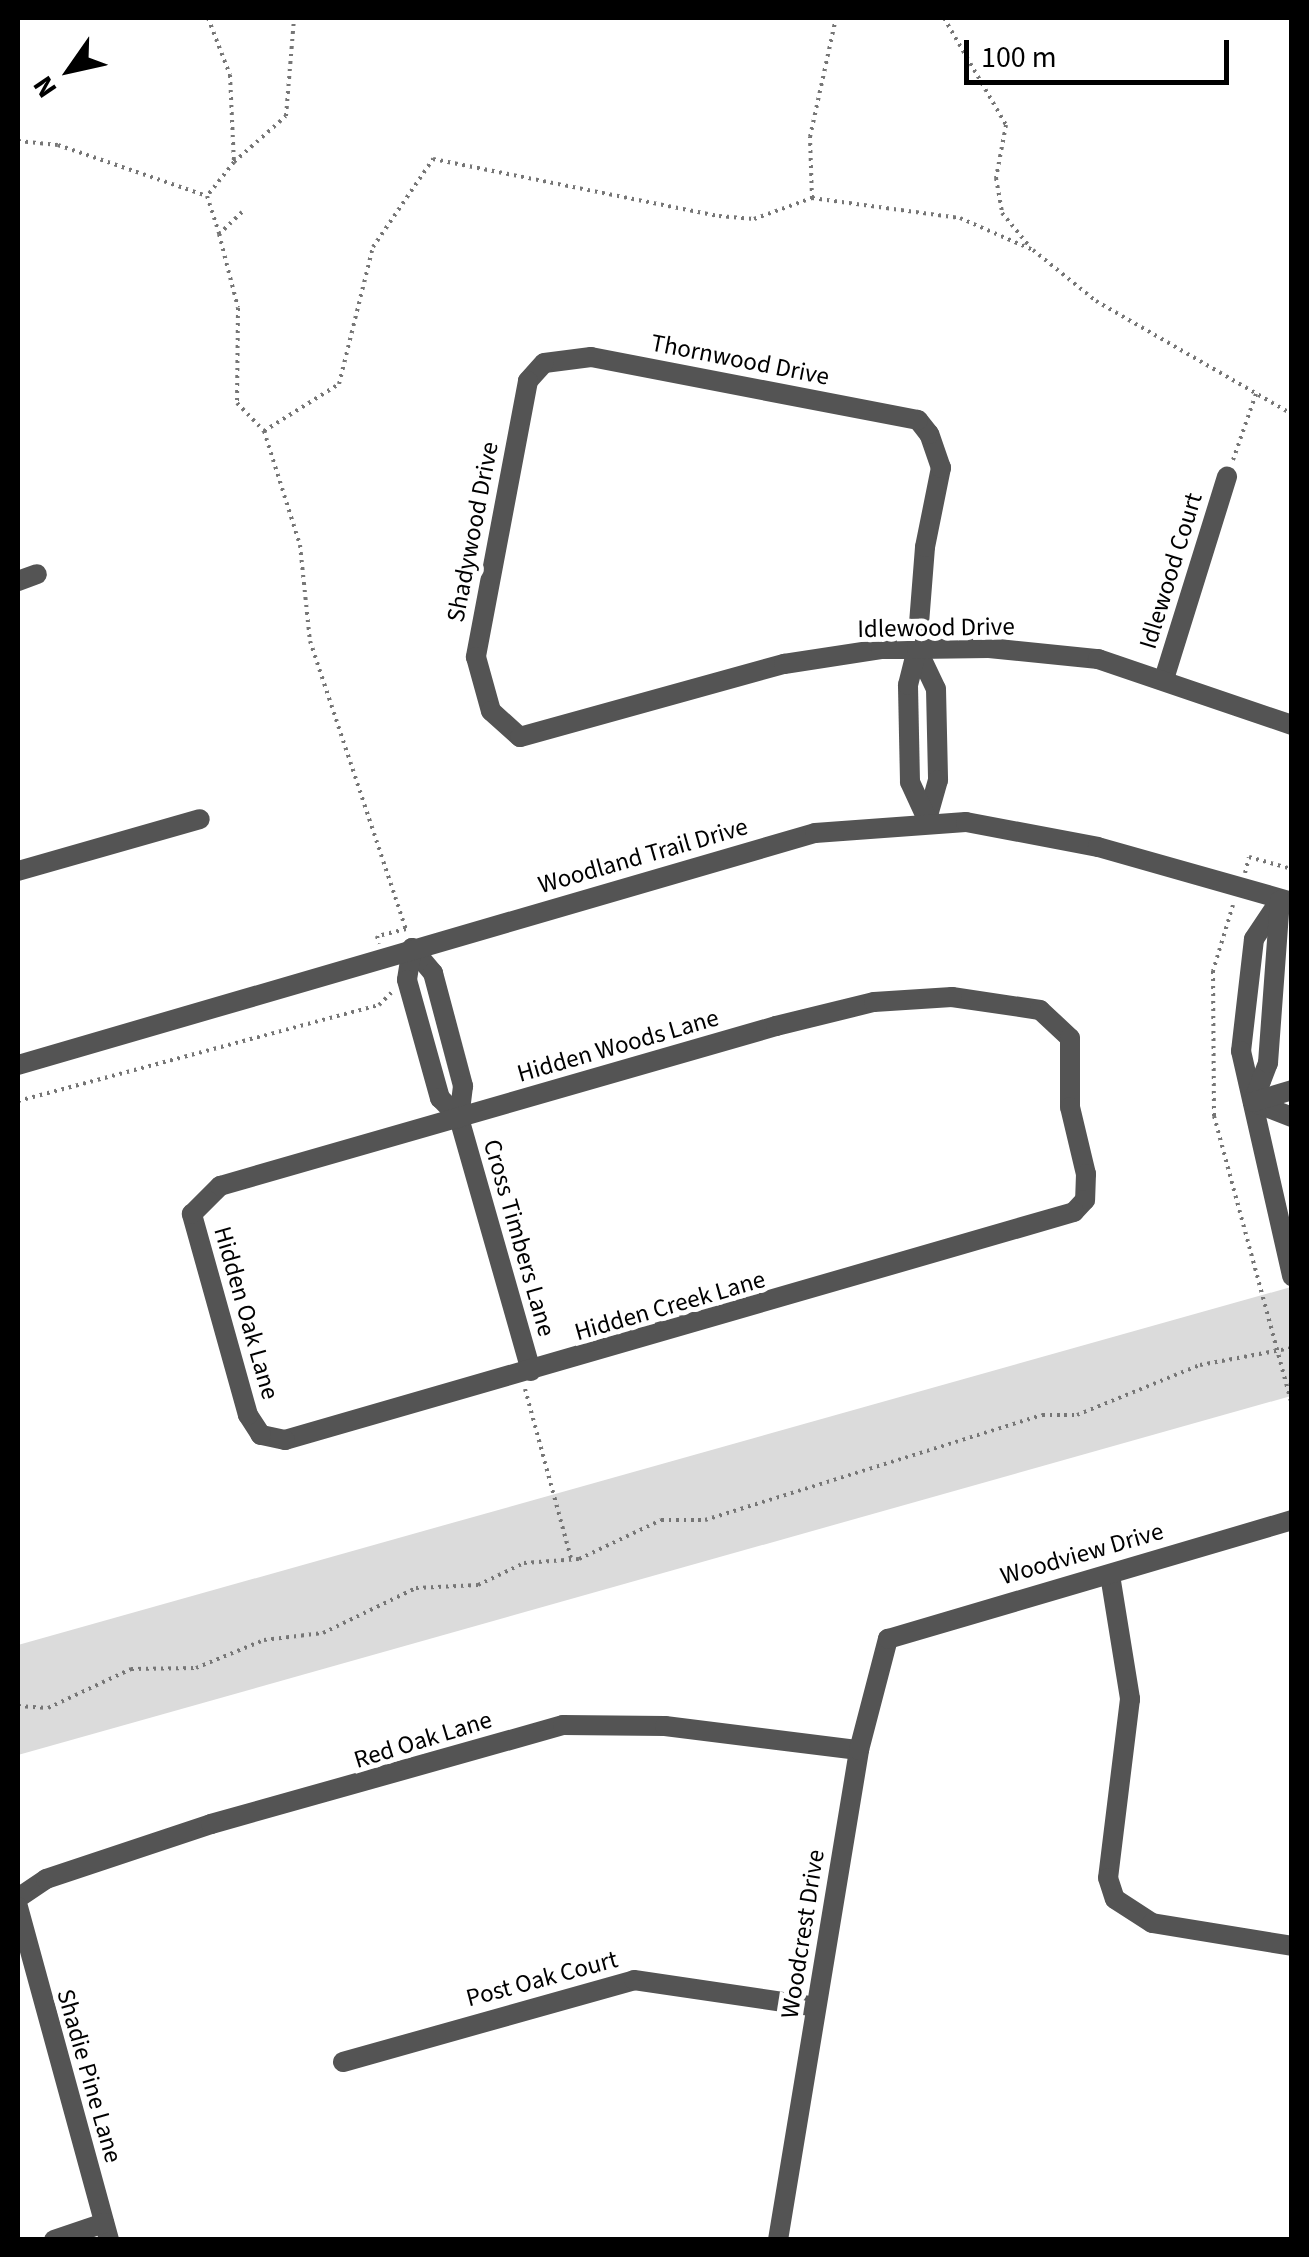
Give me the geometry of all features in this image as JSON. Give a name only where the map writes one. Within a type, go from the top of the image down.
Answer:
[{"type":"street","name":"Thornwood Drive","points":[[528,381],[544,362],[591,357],[918,420],[937,448],[917,649]]},
{"type":"street","name":"Shadywood Drive","points":[[520,737],[491,711],[476,657],[528,381]]},
{"type":"street","name":"Idlewood Court","points":[[1164,679],[1227,477]]},
{"type":"street","name":"Idlewood Drive","points":[[520,737],[784,664],[917,649],[1098,659],[1292,725]]},
{"type":"street","points":[[917,649],[936,690],[938,780],[927,819]]},
{"type":"street","name":"Woodland Trail Drive","points":[[18,1065],[815,832],[927,819],[1098,848],[1286,901]]},
{"type":"street","points":[[18,871],[200,820]]},
{"type":"street","points":[[1253,1102],[1268,1063],[1286,901]]},
{"type":"street","points":[[1286,901],[1254,940],[1243,998],[1241,1051],[1292,1276]]},
{"type":"street","name":"Cross Timbers Lane","points":[[412,948],[432,973],[464,1086],[459,1118],[525,1372]]},
{"type":"street","name":"Hidden Woods Lane","points":[[198,1202],[220,1186],[874,1002],[952,996],[1040,1010],[1059,1022],[1070,1038],[1085,1200]]},
{"type":"street","points":[[1253,1102],[1292,1090]]},
{"type":"street","points":[[1253,1102],[1292,1117]]},
{"type":"street","name":"Hidden Creek Lane","points":[[262,1435],[285,1440],[1058,1222],[1085,1200]]},
{"type":"street","name":"Hidden Oak Lane","points":[[198,1202],[195,1231],[262,1435]]},
{"type":"street","name":"Woodview Drive","points":[[888,1640],[1292,1520]]},
{"type":"street","points":[[1110,1575],[1130,1699],[1108,1878],[1115,1899],[1152,1923],[1292,1946]]},
{"type":"street","name":"Woodcrest Drive","points":[[778,2240],[858,1750],[888,1640]]},
{"type":"street","name":"Red Oak Lane","points":[[18,1898],[46,1879],[211,1824],[564,1726],[665,1726],[858,1750]]},
{"type":"street","name":"Shadie Pine Lane","points":[[18,1908],[106,2231]]},
{"type":"street","name":"Post Oak Court","points":[[343,2062],[634,1980],[816,2007]]},
{"type":"street","points":[[54,2240],[106,2231]]},
{"type":"path","points":[[208,18],[230,75],[234,162]]},
{"type":"path","points":[[207,196],[234,162],[286,116],[294,18]]},
{"type":"path","points":[[812,198],[810,136],[836,18]]},
{"type":"path","points":[[944,18],[1006,125],[996,178],[1002,213],[1030,248],[1096,302],[1292,414]]},
{"type":"path","points":[[18,141],[58,144],[207,196]]},
{"type":"path","points":[[264,430],[339,384],[373,247],[425,161],[720,216],[754,219],[812,198],[960,218],[1030,248]]},
{"type":"path","points":[[18,1102],[380,1004],[393,990],[377,936],[406,929],[321,678],[300,544],[264,430],[237,403],[238,308],[207,196]]},
{"type":"path","points":[[219,234],[242,212]]},
{"type":"path","points":[[1227,477],[1256,394]]},
{"type":"path","points":[[18,1706],[48,1708],[131,1669],[196,1668],[264,1640],[324,1634],[416,1588],[478,1585],[502,1570],[570,1558],[661,1520],[705,1520],[1042,1415],[1077,1415],[1200,1365],[1292,1348]]},
{"type":"path","points":[[525,1372],[570,1558]]},
{"type":"shaded area","points":[[1291,1287],[1291,1396],[18,1755],[18,1645]]}]
